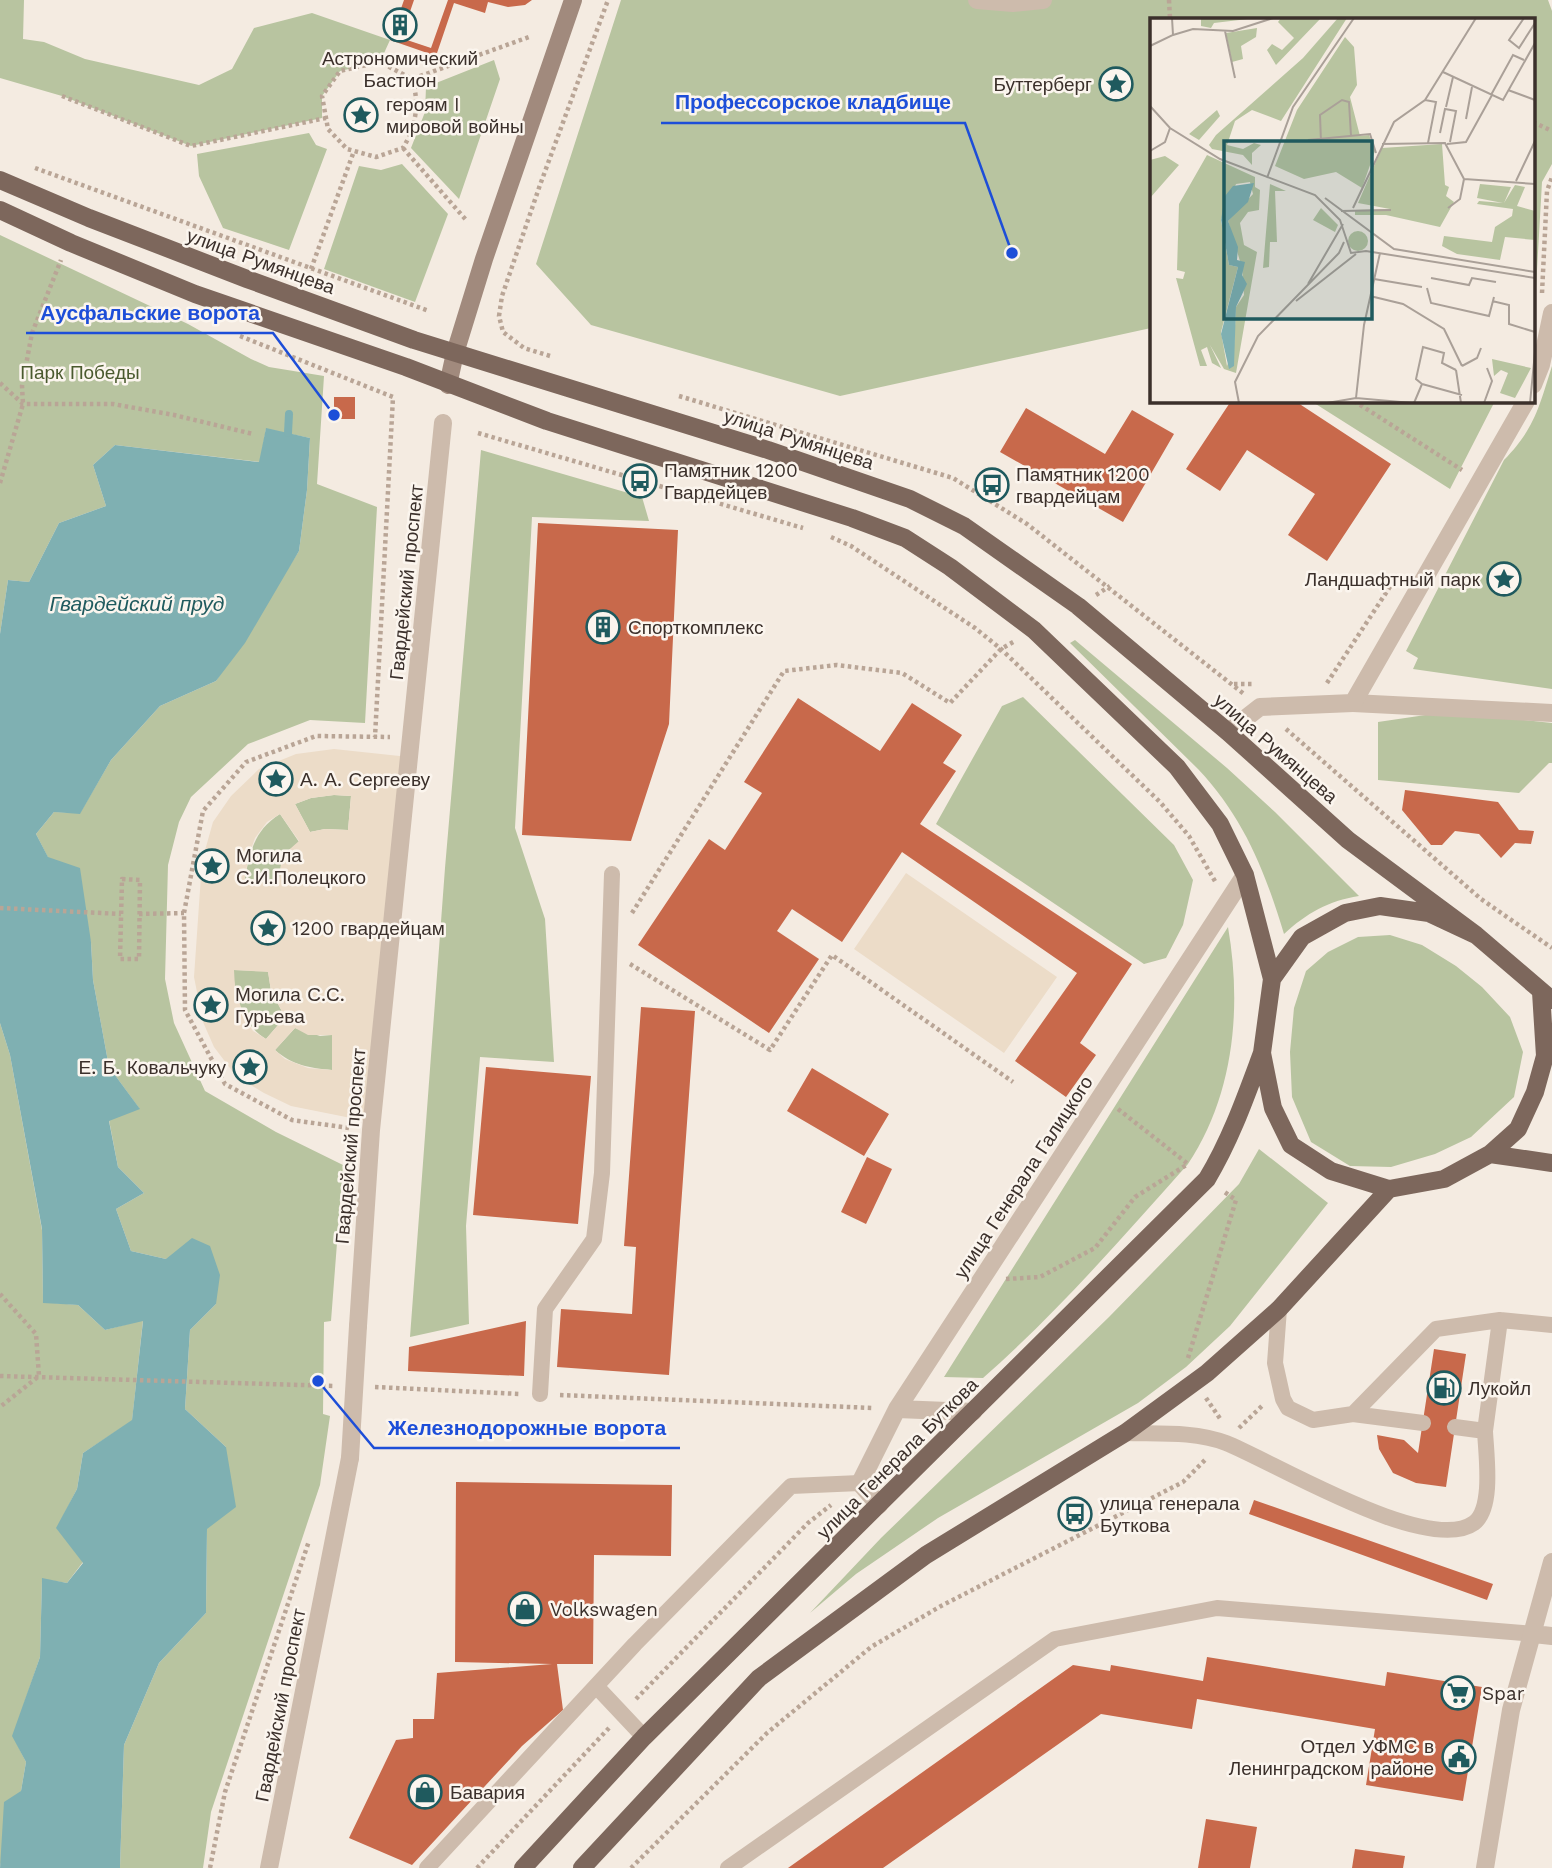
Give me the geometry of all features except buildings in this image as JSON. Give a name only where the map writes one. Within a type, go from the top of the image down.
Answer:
[{"type":"main road","points":[[448,385],[484,259],[573,0]]},
{"type":"main road","name":"улица Румянцева","points":[[0,180],[221,270],[455,353],[768,450],[910,499],[964,526],[1078,606],[1228,732],[1348,840],[1476,935]]},
{"type":"main road","points":[[0,210],[71,243],[195,294],[547,421],[852,518],[905,538],[950,567],[1034,630],[1177,767],[1220,824],[1245,875],[1272,979],[1262,1052],[1273,1108],[1291,1145],[1331,1171],[1389,1189],[1444,1178],[1490,1154],[1518,1129],[1535,1092],[1545,1056],[1547,996],[1476,935],[1429,913],[1380,906],[1345,914],[1302,937],[1272,979]]},
{"type":"main road","name":"улица Генерала Буткова","points":[[523,1868],[644,1737],[1207,1178],[1245,1100],[1262,1052]]},
{"type":"main road","points":[[1490,1154],[1552,1163]]},
{"type":"main road","points":[[582,1868],[759,1678],[926,1555],[1125,1433],[1195,1381],[1279,1308],[1389,1189]]},
{"type":"street","points":[[977,0],[1043,0]]},
{"type":"street","points":[[1534,383],[1541,365],[1552,313]]},
{"type":"street","points":[[1353,702],[1525,402]]},
{"type":"street","name":"Гвардейский проспект","points":[[269,1868],[350,1458],[371,1130],[443,423]]},
{"type":"street","points":[[1228,732],[1260,707],[1353,702],[1552,713]]},
{"type":"street","name":"улица Генерала Галицкого","points":[[860,1483],[897,1409],[1245,875]]},
{"type":"street","points":[[897,1409],[973,1412]]},
{"type":"street","points":[[860,1483],[879,1504]]},
{"type":"street","points":[[1485,1868],[1511,1710],[1552,1562]]},
{"type":"street","points":[[1534,1634],[1552,1636]]},
{"type":"lane","points":[[540,1394],[545,1309],[594,1240],[602,1173],[612,874]]},
{"type":"lane","points":[[1279,1308],[1275,1363],[1280,1389],[1288,1408],[1313,1420],[1353,1414],[1423,1423]]},
{"type":"lane","points":[[1353,1414],[1436,1329],[1500,1320],[1552,1325]]},
{"type":"lane","points":[[1125,1433],[1187,1434],[1228,1439],[1334,1496],[1431,1529],[1455,1530],[1474,1523],[1487,1504],[1485,1431],[1500,1320]]},
{"type":"lane","points":[[1455,1427],[1485,1431]]},
{"type":"lane","points":[[427,1868],[596,1686],[791,1486],[860,1483]]},
{"type":"lane","points":[[727,1868],[1055,1639],[1217,1608],[1534,1634]]},
{"type":"lane","points":[[596,1686],[644,1737]]},
{"type":"path","points":[[563,360],[524,348],[503,332],[499,316],[502,296],[540,185],[608,0]]},
{"type":"path","points":[[1169,0],[1170,18]]},
{"type":"path","points":[[412,79],[529,37]]},
{"type":"path","points":[[380,62],[412,79],[418,95],[414,130],[403,148],[376,157],[347,149],[328,129],[322,96],[340,71],[380,62]]},
{"type":"path","points":[[62,96],[191,146],[326,118]]},
{"type":"path","points":[[1534,122],[1552,131]]},
{"type":"path","points":[[403,148],[467,221]]},
{"type":"path","points":[[311,270],[355,151]]},
{"type":"path","points":[[31,167],[429,311]]},
{"type":"path","points":[[1542,297],[1547,191],[1552,177]]},
{"type":"path","points":[[0,483],[23,404],[22,386],[32,333],[56,272]]},
{"type":"path","points":[[0,383],[23,404],[113,404],[253,434]]},
{"type":"path","points":[[667,393],[953,478]]},
{"type":"path","points":[[375,737],[393,397]]},
{"type":"path","points":[[1356,402],[1465,473]]},
{"type":"path","points":[[478,433],[815,532]]},
{"type":"path","points":[[828,536],[851,546],[975,628],[1001,649],[1160,802],[1189,836],[1226,903]]},
{"type":"path","points":[[1325,686],[1406,562]]},
{"type":"path","points":[[627,922],[784,671],[837,665],[902,673],[950,703],[1001,649]]},
{"type":"path","points":[[1233,684],[1259,685]]},
{"type":"path","points":[[371,1130],[292,1120],[225,1084],[185,1010],[184,914],[203,811],[246,762],[316,736],[411,738]]},
{"type":"path","points":[[122,879],[140,880],[139,960],[120,959],[121,914],[122,879]]},
{"type":"path","points":[[0,908],[121,914]]},
{"type":"path","points":[[139,914],[184,914]]},
{"type":"path","points":[[627,962],[770,1050],[832,956],[1013,1082]]},
{"type":"path","points":[[1101,1095],[1236,1200],[1186,1367],[1228,1439]]},
{"type":"path","points":[[998,1279],[1040,1277],[1095,1248],[1135,1198],[1188,1164]]},
{"type":"path","points":[[0,1294],[36,1334],[39,1376]]},
{"type":"path","points":[[0,1376],[197,1383]]},
{"type":"path","points":[[0,1407],[39,1376]]},
{"type":"path","points":[[336,1398],[337,1386]]},
{"type":"path","points":[[631,1868],[767,1733],[871,1647],[942,1606],[1182,1482],[1280,1389]]},
{"type":"path","points":[[477,1868],[622,1713],[808,1523],[860,1483]]},
{"type":"path","points":[[210,1868],[225,1792],[313,1528]]},
{"type":"green space","points":[[0,0],[24,0],[23,39],[44,42],[85,59],[199,85],[232,69],[254,28],[312,13],[390,40],[380,62],[340,71],[322,96],[322,118],[191,146],[62,96],[0,78]]},
{"type":"green space","points":[[621,0],[1548,0],[1552,11],[1552,164],[1542,182],[1534,323],[1534,18],[1150,18],[1150,328],[840,396],[591,325],[536,264]]},
{"type":"green space","points":[[494,60],[500,79],[459,199],[411,148],[425,112],[426,87]]},
{"type":"green space","points":[[309,133],[316,145],[327,149],[289,250],[223,228],[199,176],[197,154]]},
{"type":"green space","points":[[402,164],[448,214],[415,302],[324,269],[359,166],[381,170]]},
{"type":"green space","name":"Парк Победы","points":[[0,235],[188,324],[269,367],[324,376],[317,484],[377,507],[365,723],[310,720],[248,744],[191,797],[179,822],[168,865],[165,979],[174,1023],[205,1091],[276,1132],[343,1165],[331,1321],[324,1322],[323,1414],[330,1416],[320,1485],[211,1812],[203,1868],[120,1868],[124,1745],[159,1663],[206,1613],[207,1528],[226,1447],[185,1409],[190,1330],[216,1304],[166,1259],[131,1251],[116,1209],[144,1193],[118,1167],[109,1120],[139,1108],[109,1067],[93,980],[91,942],[36,834],[54,812],[80,813],[111,760],[160,706],[216,681],[299,551],[310,438],[266,429],[260,462],[115,445],[93,465],[106,506],[59,523],[29,582],[8,580],[0,634]]},
{"type":"green space","name":"Ландшафтный парк","points":[[1552,366],[1552,689],[1413,669],[1418,658],[1406,651],[1504,460],[1529,427]]},
{"type":"green space","points":[[1313,402],[1494,402],[1450,489]]},
{"type":"green space","points":[[481,450],[642,497],[649,521],[532,517],[515,828],[545,919],[554,1062],[480,1057],[466,1226],[469,1324],[410,1337],[445,868]]},
{"type":"green space","points":[[1075,640],[1227,768],[1359,896],[1318,909],[1284,934],[1261,867],[1228,807],[1198,769],[1070,643]]},
{"type":"green space","points":[[1023,697],[1174,845],[1193,880],[1183,925],[1166,958],[1144,964],[936,824],[1002,706]]},
{"type":"green space","points":[[1446,712],[1552,723],[1552,763],[1519,793],[1378,780],[1378,722]]},
{"type":"green space","points":[[351,796],[348,830],[325,829],[310,832],[295,804],[311,798]]},
{"type":"green space","points":[[280,814],[299,842],[282,856],[279,882],[244,883],[258,835]]},
{"type":"green space","points":[[1228,927],[1234,1019],[1225,1080],[1204,1137],[1188,1164],[1063,1301],[983,1378],[944,1377]]},
{"type":"green space","points":[[1390,935],[1422,945],[1456,966],[1482,987],[1510,1017],[1523,1052],[1514,1097],[1471,1137],[1435,1154],[1391,1167],[1350,1166],[1311,1142],[1292,1097],[1290,1052],[1294,1008],[1306,971],[1328,952],[1358,937]]},
{"type":"green space","points":[[233,970],[268,971],[271,991],[285,1017],[266,1039],[251,1026],[241,1009]]},
{"type":"green space","points":[[0,1023],[10,1055],[42,1230],[43,1302],[78,1305],[105,1330],[143,1320],[132,1421],[83,1453],[77,1489],[57,1528],[83,1562],[67,1583],[42,1579],[40,1657],[13,1736],[26,1762],[21,1791],[0,1866]]},
{"type":"green space","points":[[295,1028],[320,1036],[332,1035],[332,1070],[302,1065],[275,1050]]},
{"type":"green space","points":[[1259,1149],[1328,1203],[1230,1326],[1186,1367],[1138,1403],[938,1518],[856,1574],[810,1613],[881,1538],[1109,1317],[1239,1184]]},
{"type":"shaded area","points":[[334,749],[409,757],[371,1122],[291,1106],[264,1093],[236,1076],[214,1047],[203,1022],[194,977],[202,861],[213,822],[231,796],[259,769],[296,754]],"holes":[[[351,796],[348,830],[325,829],[310,832],[295,804],[311,798]],[[280,814],[299,841],[282,856],[279,882],[244,883],[255,838],[267,822]],[[234,970],[268,972],[271,991],[285,1017],[266,1039],[253,1031],[244,1017],[235,988]],[[295,1028],[308,1035],[332,1035],[332,1070],[308,1068],[285,1059],[275,1050]]]},
{"type":"shaded area","points":[[906,873],[1057,977],[1004,1053],[854,949]]},
{"type":"water","name":"Гвардейский пруд","points":[[266,428],[310,438],[299,551],[245,643],[216,681],[160,706],[111,760],[80,814],[54,812],[36,834],[48,857],[80,868],[91,942],[93,980],[109,1067],[140,1109],[109,1121],[118,1167],[144,1193],[116,1209],[131,1251],[166,1259],[192,1238],[210,1246],[220,1275],[216,1304],[190,1330],[185,1409],[226,1447],[236,1507],[207,1529],[206,1613],[159,1663],[124,1745],[120,1868],[0,1868],[4,1802],[21,1791],[26,1762],[12,1736],[40,1657],[42,1578],[67,1583],[83,1563],[56,1528],[77,1489],[83,1453],[132,1420],[143,1321],[105,1330],[78,1305],[43,1303],[42,1229],[10,1055],[0,1023],[0,634],[8,580],[29,582],[59,523],[106,506],[93,465],[115,445],[259,462]]},
{"type":"waterway","points":[[288,433],[289,414]]},
{"type":"place","name":"Астрономический Бастион","points":[[400,25]]},
{"type":"place","name":"Буттерберг","points":[[1116,84]]},
{"type":"place","name":"героям I мировой войны","points":[[361,115]]},
{"type":"place","name":"Профессорское кладбище","points":[[1012,253]]},
{"type":"place","name":"Аусфальские ворота","points":[[334,415]]},
{"type":"place","name":"Памятник 1200 Гвардейцев","points":[[640,481]]},
{"type":"place","name":"Памятник 1200 гвардейцам","points":[[992,485]]},
{"type":"place","name":"Ландшафтный парк","points":[[1504,579]]},
{"type":"place","name":"Спорткомплекс","points":[[603,627]]},
{"type":"place","name":"А. А. Сергееву","points":[[276,779]]},
{"type":"place","name":"Могила С.И.Полецкого","points":[[212,866]]},
{"type":"place","name":"1200 гвардейцам","points":[[268,928]]},
{"type":"place","name":"Могила С.С. Гурьева","points":[[211,1005]]},
{"type":"place","name":"Е. Б. Ковальчуку","points":[[250,1067]]},
{"type":"place","name":"Железнодорожные ворота","points":[[318,1381]]},
{"type":"place","name":"Лукойл","points":[[1444,1388]]},
{"type":"place","name":"улица генерала Буткова","points":[[1075,1514]]},
{"type":"place","name":"Volkswagen","points":[[525,1609]]},
{"type":"place","name":"Spar","points":[[1458,1693]]},
{"type":"place","name":"Отдел УФМС в Ленинградском районе","points":[[1459,1757]]},
{"type":"place","name":"Бавария","points":[[425,1792]]}]
